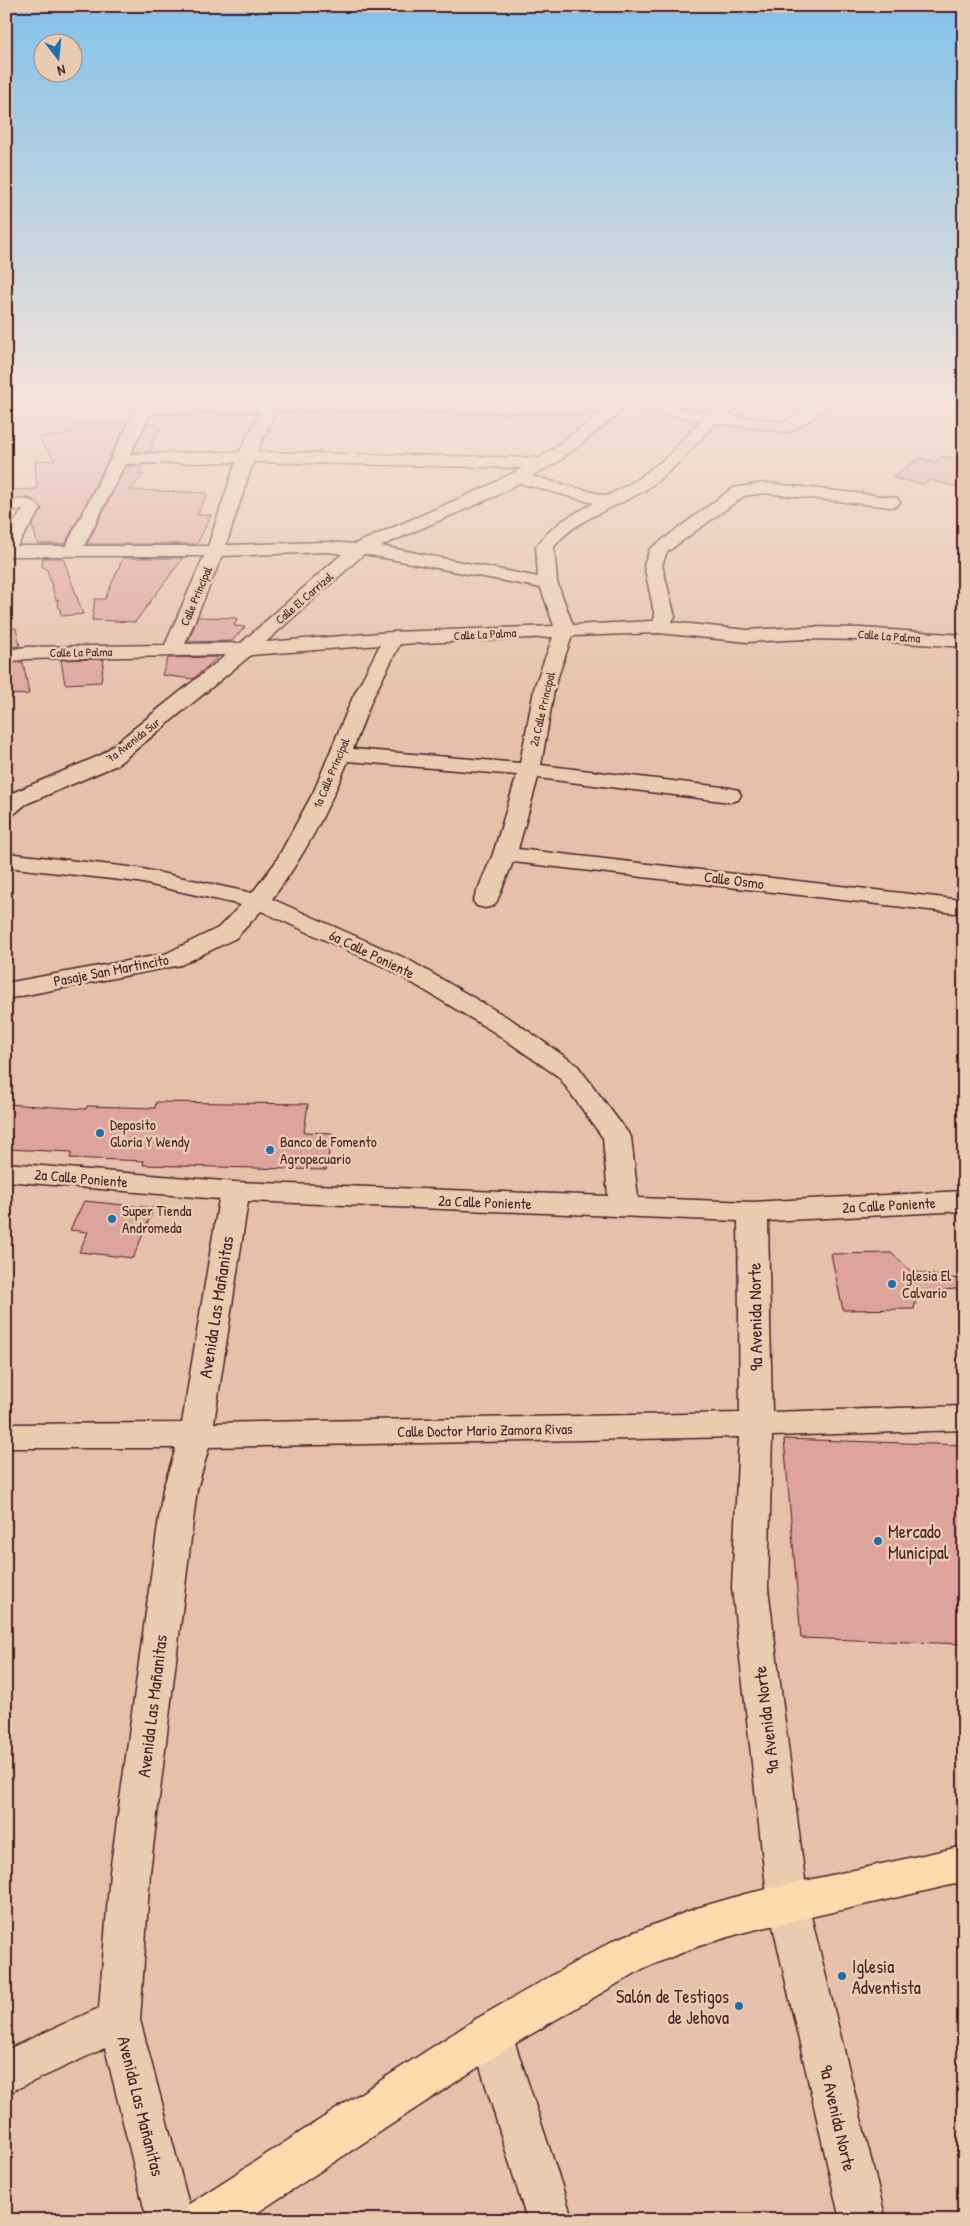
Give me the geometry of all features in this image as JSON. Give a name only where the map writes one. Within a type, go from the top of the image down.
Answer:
[{"type":"main road","points":[[205,2220],[491,2034],[629,1954],[697,1927],[746,1913],[964,1864]]},
{"type":"street","points":[[6,550],[32,509],[30,507]]},
{"type":"street","points":[[73,550],[94,507]]},
{"type":"street","name":"Calle Principal","points":[[173,650],[215,551],[230,507]]},
{"type":"street","name":"Calle El Carrizal","points":[[246,648],[360,549],[456,507]]},
{"type":"street","points":[[565,630],[548,584],[545,548],[558,530],[599,507]]},
{"type":"street","points":[[659,627],[665,617],[653,565],[659,549],[718,507]]},
{"type":"street","points":[[6,550],[215,551],[328,547],[360,549],[548,584]]},
{"type":"street","name":"Calle La Palma","points":[[6,656],[246,648],[393,638],[659,627],[748,636],[806,633],[852,634],[964,641]]},
{"type":"street","name":"2a Calle Principal","points":[[485,901],[505,854],[529,770],[545,685],[565,630]]},
{"type":"street","name":"1a Calle Principal","points":[[258,901],[286,865],[325,791],[362,698],[393,638]]},
{"type":"street","name":"7a Avenida Sur","points":[[6,809],[18,799],[109,760],[246,648]]},
{"type":"street","points":[[339,754],[529,770],[730,795]]},
{"type":"street","name":"Calle Osmo","points":[[505,854],[963,911]]},
{"type":"street","name":"6a Calle Poniente","points":[[6,860],[138,875],[258,901],[398,964],[503,1026],[568,1071],[617,1137],[624,1207]]},
{"type":"street","name":"Pasaje San Martincito","points":[[6,991],[172,960],[227,933],[258,901]]},
{"type":"street","name":"2a Calle Poniente","points":[[6,1172],[235,1191],[753,1212],[964,1201]]},
{"type":"street","name":"Avenida Las Mañanitas","points":[[170,2220],[119,2020],[130,1872],[179,1499],[196,1436],[235,1191]]},
{"type":"street","name":"9a Avenida Norte","points":[[753,1212],[756,1425],[750,1588],[788,1904],[862,2220]]},
{"type":"street","name":"Calle Doctor Mario Zamora Rivas","points":[[6,1436],[196,1436],[756,1425],[964,1418]]},
{"type":"street","points":[[6,2072],[119,2020]]},
{"type":"street","points":[[491,2034],[550,2220]]},
{"type":"building","points":[[41,507],[84,507],[65,544],[38,544],[32,526],[42,508]]},
{"type":"building","points":[[106,507],[201,507],[197,515],[211,515],[197,544],[87,544]]},
{"type":"building","points":[[43,558],[63,558],[83,614],[62,616],[57,602],[59,599],[56,600],[47,570],[42,566]]},
{"type":"building","points":[[123,558],[183,558],[135,622],[92,620],[95,599],[105,599]]},
{"type":"building","points":[[198,617],[237,618],[234,626],[245,627],[232,641],[188,642]]},
{"type":"building","points":[[16,628],[20,646],[6,648],[6,629]]},
{"type":"building","points":[[218,657],[193,679],[162,675],[168,658]]},
{"type":"building","points":[[104,659],[101,682],[65,684],[61,660]]},
{"type":"building","points":[[23,662],[29,694],[6,695],[6,664]]},
{"type":"building","points":[[156,1102],[308,1104],[304,1132],[332,1133],[326,1170],[143,1165],[144,1161],[70,1158],[72,1152],[6,1149],[6,1104],[86,1109],[87,1106],[155,1108]]},
{"type":"building","name":"Super Tienda Andromeda","points":[[84,1201],[154,1208],[133,1258],[79,1252],[88,1232],[70,1230]]},
{"type":"building","name":"Iglesia El Calvario","points":[[891,1253],[911,1271],[964,1280],[964,1288],[917,1293],[914,1309],[843,1310],[831,1254]]},
{"type":"building","name":"Mercado Municipal","points":[[784,1439],[964,1445],[964,1644],[801,1638]]},
{"type":"place","name":"Deposito Gloria Y Wendy","points":[[100,1133]]},
{"type":"place","name":"Banco de Fomento Agropecuario","points":[[270,1150]]},
{"type":"place","name":"Super Tienda Andromeda","points":[[112,1219]]},
{"type":"place","name":"Iglesia El Calvario","points":[[892,1284]]},
{"type":"place","name":"Mercado Municipal","points":[[878,1541]]},
{"type":"place","name":"Iglesia Adventista","points":[[842,1976]]},
{"type":"place","name":"Salón de Testigos de Jehova","points":[[739,2006]]}]
